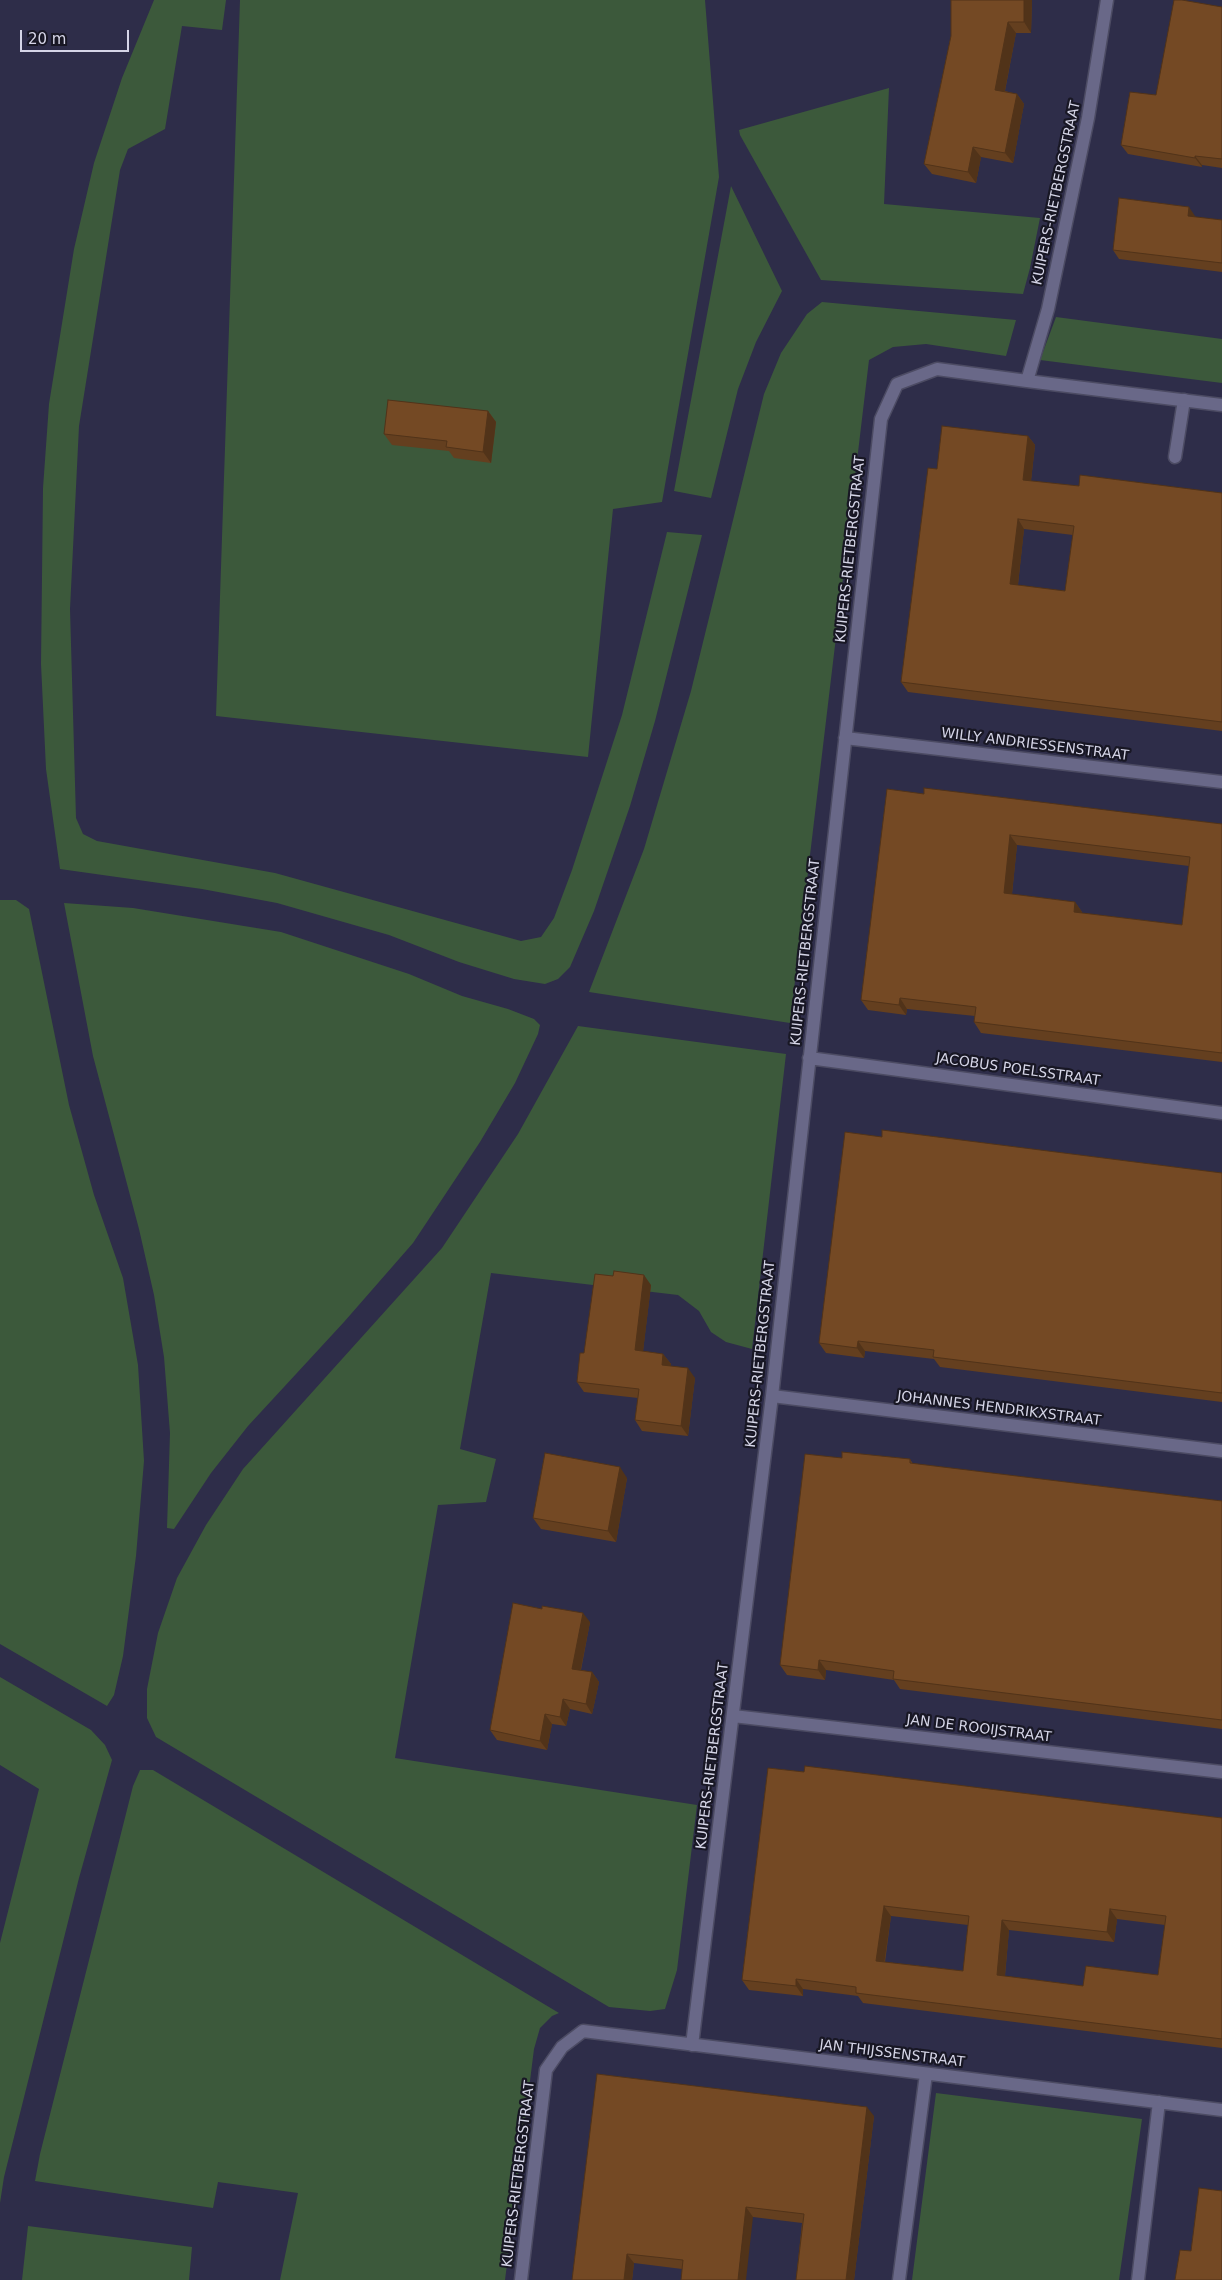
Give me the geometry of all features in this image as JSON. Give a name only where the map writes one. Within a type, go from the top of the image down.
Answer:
[{"type":"street","name":"KUIPERS-RIETBERGSTRAAT","points":[[692,2045],[772,1396],[881,419],[897,384],[937,368],[1027,380],[1048,309],[1088,118],[1107,0]]},
{"type":"street","points":[[1027,380],[1222,405]]},
{"type":"street","points":[[1175,457],[1184,400]]},
{"type":"street","name":"WILLY ANDRIESSENSTRAAT","points":[[845,738],[1222,782]]},
{"type":"street","name":"JACOBUS POELSSTRAAT","points":[[809,1058],[1222,1113]]},
{"type":"street","name":"JOHANNES HENDRIKXSTRAAT","points":[[772,1396],[1222,1451]]},
{"type":"street","name":"JAN DE ROOIJSTRAAT","points":[[733,1716],[1222,1772]]},
{"type":"street","name":"JAN THIJSSENSTRAAT","points":[[562,2047],[584,2032],[1222,2110]]},
{"type":"street","name":"KUIPERS-RIETBERGSTRAAT","points":[[521,2280],[546,2070],[562,2047]]},
{"type":"street","points":[[899,2280],[926,2074]]},
{"type":"street","points":[[1138,2280],[1159,2102]]},
{"type":"green space","points":[[154,0],[226,0],[222,30],[182,26],[165,129],[128,149],[120,170],[79,426],[70,609],[76,818],[83,834],[97,841],[275,873],[521,941],[541,937],[554,918],[572,870],[622,715],[667,532],[702,535],[655,721],[630,806],[594,911],[570,967],[558,979],[545,984],[514,979],[459,962],[389,935],[277,903],[202,889],[60,869],[46,769],[41,664],[43,488],[49,404],[74,249],[94,163],[122,78]]},
{"type":"green space","points":[[240,0],[705,0],[719,177],[662,502],[613,509],[588,757],[216,716]]},
{"type":"green space","points":[[889,88],[884,204],[1040,218],[1023,294],[821,280],[740,135],[739,130]]},
{"type":"green space","points":[[731,186],[782,291],[756,342],[738,389],[711,498],[674,491]]},
{"type":"green space","points":[[822,302],[1016,320],[1006,356],[926,344],[893,347],[869,360],[790,1023],[589,992],[644,849],[691,691],[764,394],[781,353],[807,314]]},
{"type":"green space","points":[[1056,317],[1222,339],[1222,383],[1040,360]]},
{"type":"green space","points":[[0,900],[16,900],[29,909],[69,1105],[94,1195],[123,1278],[138,1365],[144,1461],[136,1556],[123,1656],[114,1695],[107,1706],[0,1644]]},
{"type":"green space","points":[[64,903],[133,908],[281,932],[409,974],[462,996],[508,1009],[534,1019],[540,1025],[538,1034],[515,1083],[480,1142],[413,1243],[344,1322],[248,1426],[211,1473],[174,1529],[167,1528],[170,1433],[164,1357],[154,1295],[139,1229],[93,1056]]},
{"type":"green space","points":[[578,1026],[786,1054],[752,1349],[726,1342],[711,1332],[699,1311],[678,1295],[491,1273],[460,1449],[496,1459],[486,1502],[438,1505],[395,1758],[697,1805],[677,1970],[665,2009],[650,2011],[609,2007],[156,1737],[147,1718],[147,1689],[158,1633],[177,1578],[206,1525],[243,1469],[442,1248],[518,1134]]},
{"type":"green space","points":[[0,1677],[91,1730],[105,1745],[112,1760],[79,1878],[4,2177],[0,2203],[0,1943],[39,1789],[0,1765]]},
{"type":"green space","points":[[140,1770],[153,1770],[559,2013],[552,2016],[540,2028],[534,2049],[505,2280],[280,2280],[298,2193],[218,2182],[213,2208],[35,2181],[40,2154],[133,1786]]},
{"type":"green space","points":[[936,2093],[1142,2119],[1119,2280],[912,2280]]},
{"type":"green space","points":[[28,2226],[192,2247],[189,2280],[22,2280]]},
{"type":"building","points":[[951,0],[1024,0],[1024,22],[1008,22],[995,90],[1017,94],[1005,153],[973,147],[968,172],[924,164],[951,36]]},
{"type":"building","points":[[1174,0],[1222,7],[1222,159],[1195,156],[1195,158],[1121,145],[1130,92],[1156,95]]},
{"type":"building","points":[[1119,198],[1189,207],[1188,216],[1222,220],[1222,263],[1113,250]]},
{"type":"building","points":[[388,400],[488,411],[483,452],[446,447],[447,441],[384,434]]},
{"type":"building","points":[[942,426],[1028,436],[1023,480],[1079,486],[1080,475],[1222,493],[1222,722],[901,682],[928,468],[937,469]],"holes":[[[1018,519],[1074,526],[1065,591],[1010,584]]]},
{"type":"building","points":[[924,788],[1222,824],[1222,1053],[974,1022],[976,1007],[900,998],[899,1005],[861,1000],[887,789],[924,794]],"holes":[[[1010,835],[1190,857],[1182,925],[1074,912],[1075,902],[1004,893]]]},
{"type":"building","points":[[882,1130],[1222,1173],[1222,1393],[933,1357],[934,1350],[858,1341],[857,1348],[819,1343],[845,1132],[882,1137]]},
{"type":"building","points":[[614,1271],[644,1275],[635,1350],[663,1354],[662,1365],[688,1368],[681,1426],[635,1420],[639,1389],[577,1382],[580,1353],[584,1353],[595,1274],[613,1276]]},
{"type":"building","points":[[842,1452],[910,1459],[910,1463],[1222,1501],[1222,1720],[893,1679],[894,1671],[819,1660],[818,1670],[780,1665],[805,1454],[842,1458]]},
{"type":"building","points":[[545,1453],[620,1467],[608,1531],[533,1518]]},
{"type":"building","points":[[513,1603],[542,1609],[542,1606],[583,1613],[572,1669],[592,1672],[586,1704],[563,1699],[560,1717],[545,1714],[540,1741],[490,1730]]},
{"type":"building","points":[[805,1766],[1222,1818],[1222,2039],[856,1993],[856,1987],[796,1979],[796,1986],[742,1980],[768,1768],[804,1772]],"holes":[[[884,1906],[969,1916],[963,1971],[876,1961]],[[1110,1909],[1166,1916],[1158,1975],[1086,1966],[1083,1986],[997,1975],[1002,1920],[1107,1932]]]},
{"type":"building","points":[[597,2074],[867,2107],[846,2280],[796,2280],[804,2214],[746,2207],[738,2280],[681,2280],[683,2260],[627,2254],[624,2280],[572,2280]]},
{"type":"building","points":[[1199,2188],[1222,2191],[1222,2280],[1175,2280],[1180,2250],[1191,2251]]}]
